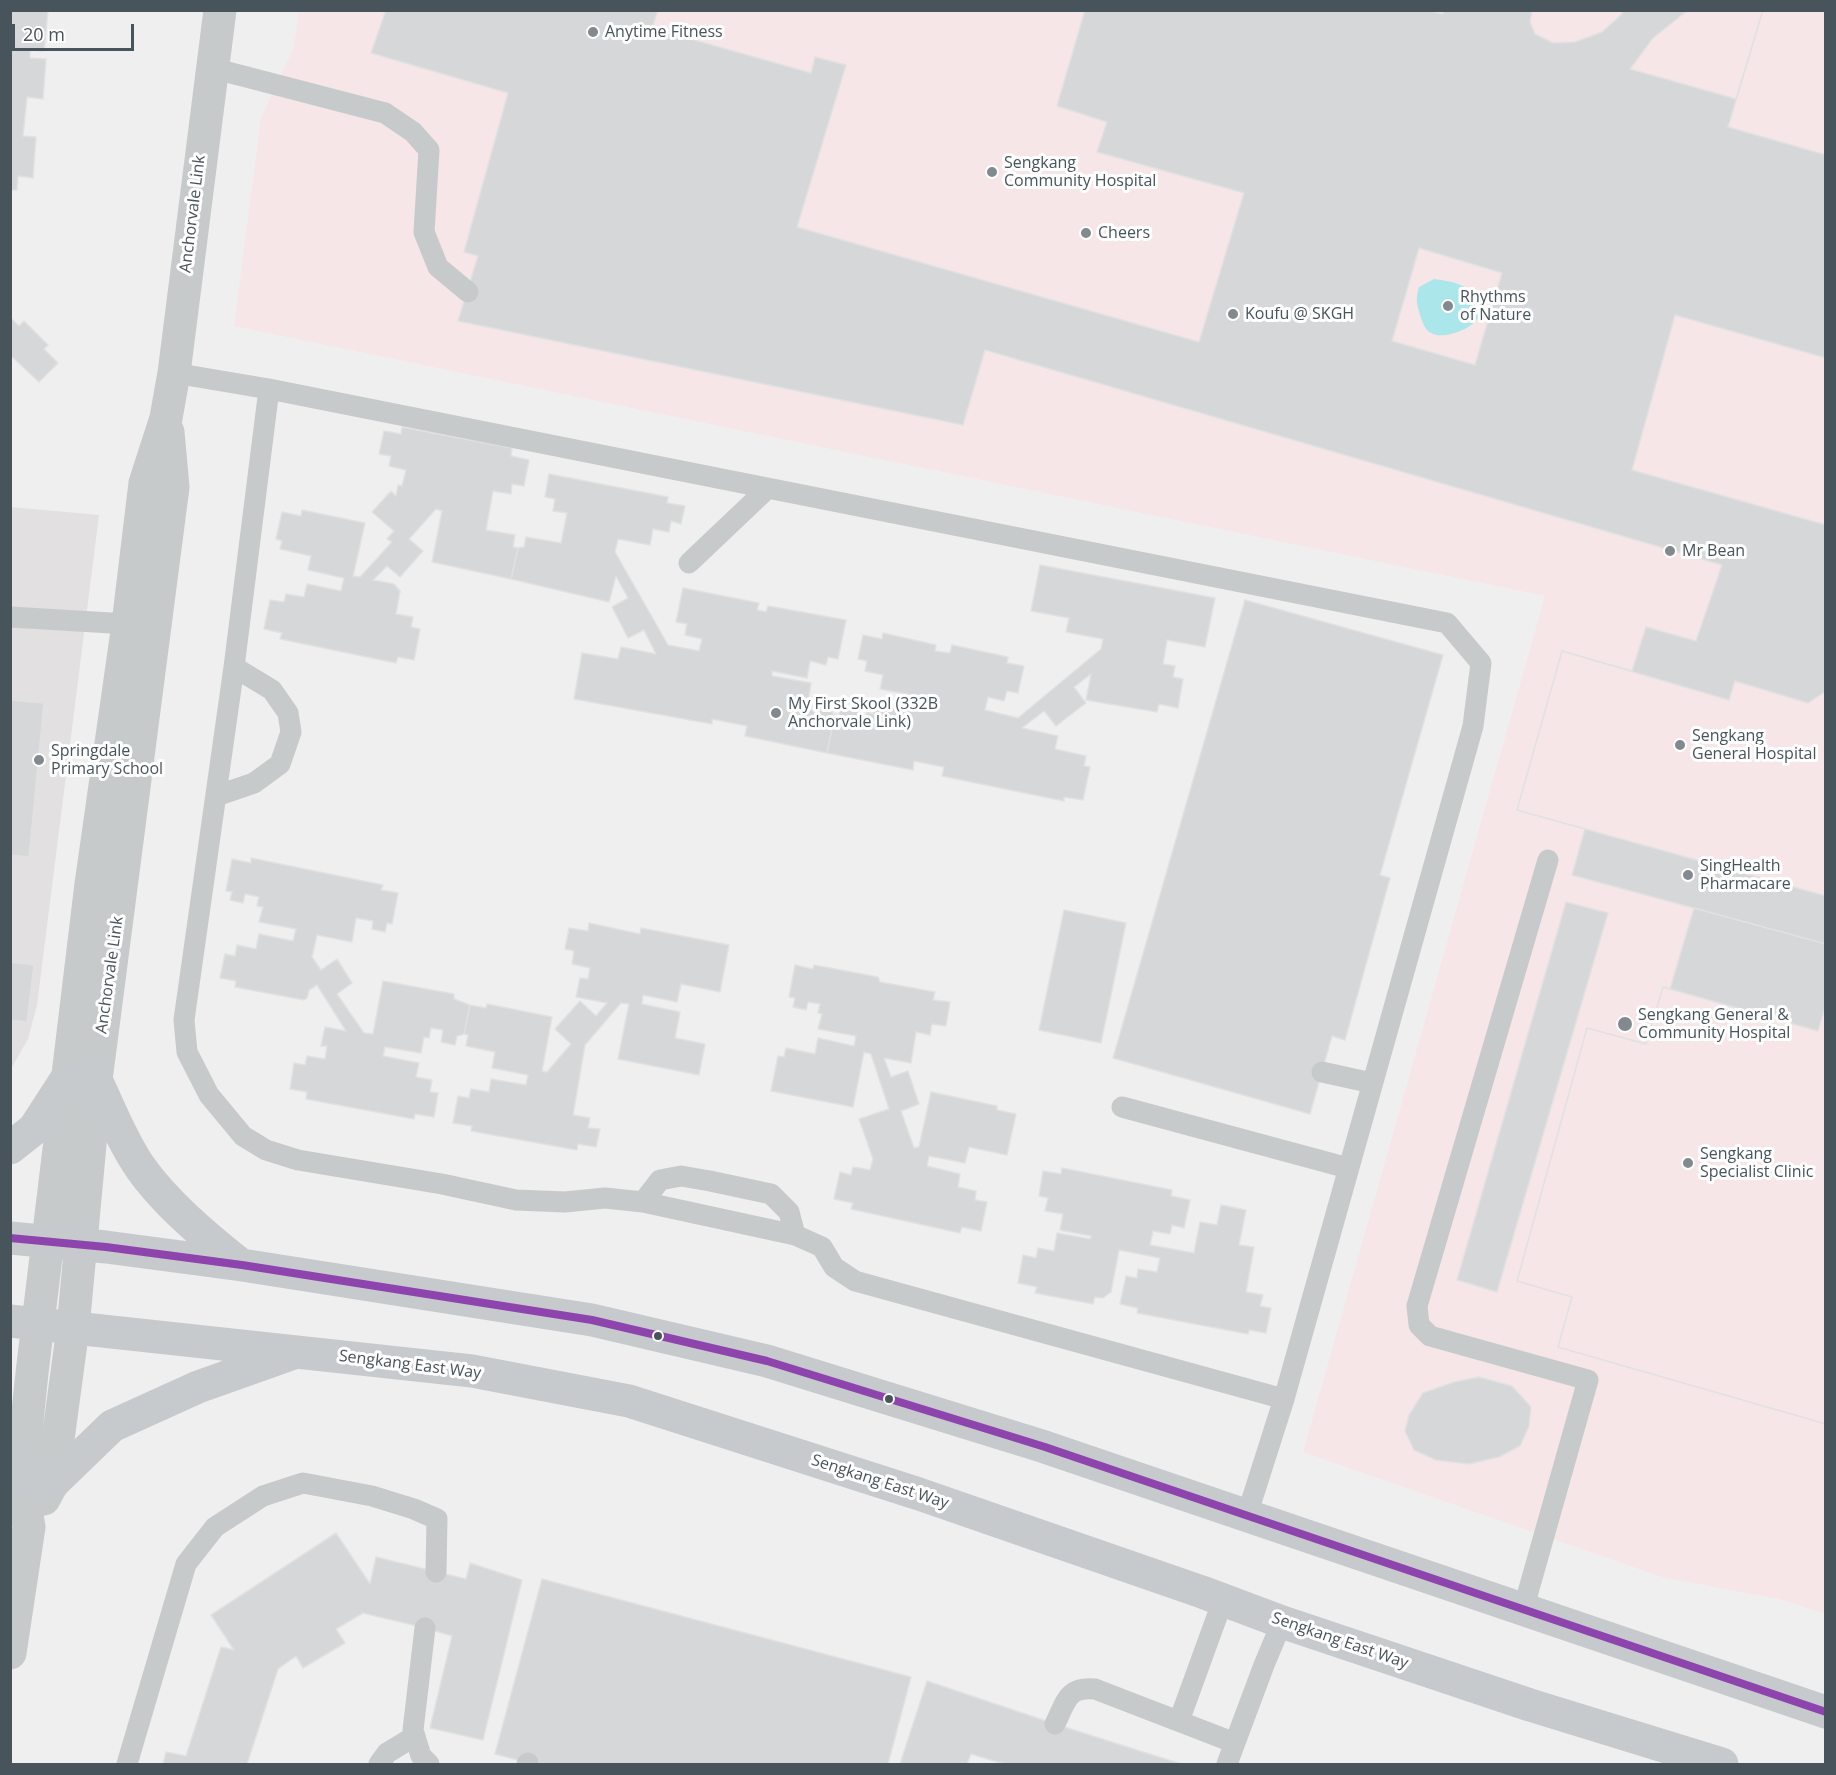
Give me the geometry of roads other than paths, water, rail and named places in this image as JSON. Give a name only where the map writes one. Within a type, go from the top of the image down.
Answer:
[{"type":"main road","points":[[10,1148],[34,1129],[81,1079],[141,1168],[207,1238],[242,1265]]},
{"type":"main road","points":[[10,1238],[242,1265],[592,1320],[767,1360],[1045,1447],[1826,1712]]},
{"type":"main road","name":"Sengkang East Way","points":[[24,1323],[472,1371],[629,1401],[919,1494],[1282,1622],[1530,1706],[1722,1764]]},
{"type":"main road","points":[[28,1474],[112,1425],[198,1387],[298,1351]]},
{"type":"street","name":"Anchorvale Link","points":[[28,1474],[73,1328],[81,1245],[81,1079],[91,884],[146,483],[166,418],[174,373],[220,10]]},
{"type":"street","name":"Anchorvale Link","points":[[10,1653],[29,1527],[24,1323],[48,1242],[81,1079],[173,487],[166,418]]},
{"type":"lane","points":[[212,68],[386,114],[413,132],[429,150],[424,232],[438,267],[468,292]]},
{"type":"lane","points":[[174,373],[269,389],[1447,623],[1481,663],[1473,726],[1284,1399],[1247,1515]]},
{"type":"lane","points":[[269,389],[234,667],[184,1020],[187,1052],[209,1095],[243,1136],[266,1150],[298,1160],[442,1184],[516,1200],[565,1202],[604,1198],[643,1203],[795,1235],[822,1247],[834,1268],[855,1281],[1284,1399]]},
{"type":"lane","points":[[689,563],[768,488]]},
{"type":"lane","points":[[10,617],[128,624]]},
{"type":"lane","points":[[216,796],[254,783],[280,764],[291,732],[288,713],[272,690],[234,667]]},
{"type":"lane","points":[[1523,1610],[1588,1380],[1430,1336],[1419,1325],[1418,1306],[1548,860]]},
{"type":"lane","points":[[1322,1072],[1372,1083]]},
{"type":"lane","points":[[1122,1107],[1348,1168]]},
{"type":"lane","points":[[643,1203],[660,1180],[681,1176],[710,1181],[771,1194],[789,1212],[795,1235]]},
{"type":"lane","points":[[127,1764],[186,1564],[215,1527],[263,1496],[303,1483],[372,1496],[437,1519],[436,1572]]},
{"type":"lane","points":[[1179,1721],[1223,1600]]},
{"type":"lane","points":[[1227,1764],[1282,1622]]},
{"type":"lane","points":[[425,1628],[413,1730],[421,1756],[429,1764]]},
{"type":"lane","points":[[1055,1724],[1069,1695],[1074,1690],[1095,1689],[1235,1743]]},
{"type":"lane","points":[[380,1764],[387,1753],[415,1736]]},
{"type":"water","points":[[1434,279],[1456,283],[1471,292],[1480,306],[1479,318],[1468,327],[1452,334],[1437,335],[1427,330],[1421,318],[1417,296],[1419,287]]},
{"type":"place","name":"Anytime Fitness","points":[[593,32]]},
{"type":"place","name":"Sengkang Community Hospital","points":[[992,172]]},
{"type":"place","name":"Cheers","points":[[1086,233]]},
{"type":"place","name":"Rhythms of Nature","points":[[1448,306]]},
{"type":"place","name":"Koufu @ SKGH","points":[[1233,314]]},
{"type":"place","name":"Mr Bean","points":[[1670,551]]},
{"type":"place","name":"My First Skool (332B Anchorvale Link)","points":[[776,713]]},
{"type":"place","name":"Sengkang General Hospital","points":[[1680,745]]},
{"type":"place","name":"Springdale Primary School","points":[[39,760]]},
{"type":"place","name":"SingHealth Pharmacare","points":[[1688,875]]},
{"type":"place","name":"Sengkang General & Community Hospital","points":[[1625,1024]]},
{"type":"place","name":"Sengkang Specialist Clinic","points":[[1688,1163]]}]
